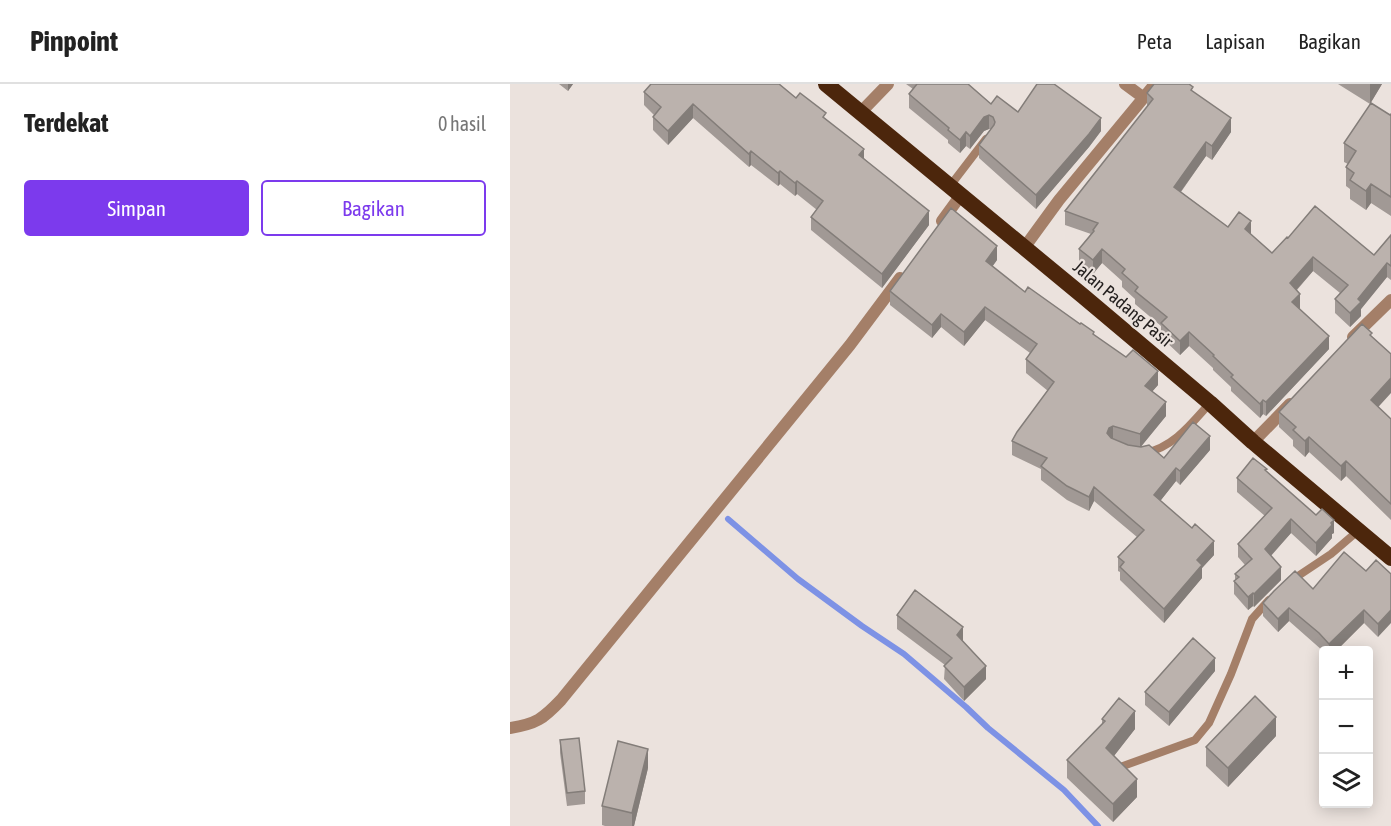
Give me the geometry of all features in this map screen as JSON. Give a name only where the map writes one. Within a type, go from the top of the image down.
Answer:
[{"type":"highway","name":"Jalan Padang Pasir","points":[[826,84],[1210,403],[1391,558]]},
{"type":"street","points":[[860,113],[888,84]]},
{"type":"street","points":[[1125,84],[1144,98]]},
{"type":"street","points":[[1024,248],[1059,200],[1155,84]]},
{"type":"street","points":[[934,232],[955,191]]},
{"type":"street","points":[[510,728],[538,721],[561,700],[850,345],[907,269]]},
{"type":"street","points":[[1341,350],[1391,300]]},
{"type":"street","points":[[1253,442],[1301,392]]},
{"type":"lane","points":[[955,191],[989,135]]},
{"type":"lane","points":[[1139,454],[1152,452],[1175,440],[1210,403]]},
{"type":"lane","points":[[1283,587],[1331,554],[1359,530]]},
{"type":"lane","points":[[1123,766],[1195,740],[1209,723],[1252,620],[1276,594]]},
{"type":"building","points":[[651,84],[779,84],[796,98],[800,93],[826,113],[823,117],[864,149],[859,155],[929,211],[882,274],[811,217],[823,201],[797,181],[795,183],[780,171],[778,173],[751,151],[749,154],[693,104],[668,131],[653,117],[661,107],[644,92]]},
{"type":"building","points":[[917,84],[968,84],[991,104],[997,96],[1018,112],[1037,84],[1054,84],[1101,118],[1036,195],[979,145],[994,125],[993,117],[989,115],[984,117],[970,136],[966,132],[960,140],[909,94]]},
{"type":"building","points":[[1154,84],[1189,84],[1193,87],[1191,90],[1231,118],[1212,146],[1206,142],[1174,187],[1228,227],[1239,212],[1251,221],[1245,229],[1272,253],[1315,206],[1374,255],[1391,235],[1391,266],[1387,263],[1358,299],[1361,302],[1350,313],[1335,299],[1348,285],[1313,257],[1290,283],[1300,294],[1292,302],[1329,336],[1266,402],[1263,400],[1260,404],[1189,332],[1180,341],[1161,323],[1167,317],[1135,291],[1138,287],[1122,273],[1125,269],[1102,249],[1093,260],[1079,249],[1098,223],[1065,211],[1153,99],[1147,93]]},
{"type":"building","points":[[1371,103],[1391,114],[1391,197],[1371,184],[1366,191],[1350,180],[1354,173],[1346,167],[1356,151],[1344,143]]},
{"type":"building","points":[[951,208],[997,246],[986,261],[1025,292],[1028,287],[1126,357],[1133,350],[1158,371],[1145,386],[1166,402],[1140,434],[1113,426],[1107,433],[1111,438],[1128,445],[1141,447],[1149,445],[1164,458],[1193,422],[1210,436],[1180,471],[1176,468],[1154,495],[1192,528],[1195,524],[1214,541],[1197,560],[1202,565],[1164,609],[1120,567],[1124,562],[1118,557],[1144,530],[1094,487],[1089,497],[1067,486],[1041,466],[1047,458],[1012,441],[1054,382],[1026,359],[1037,344],[985,307],[964,332],[941,314],[932,325],[890,291]]},
{"type":"building","points":[[1362,324],[1372,333],[1370,335],[1391,354],[1391,378],[1371,400],[1391,419],[1391,504],[1346,461],[1341,466],[1309,437],[1305,441],[1293,430],[1296,427],[1279,412]]},
{"type":"building","points":[[1253,458],[1316,515],[1322,509],[1334,520],[1316,543],[1291,519],[1265,549],[1281,567],[1254,594],[1248,597],[1234,581],[1239,577],[1235,574],[1252,559],[1238,544],[1272,508],[1237,478]]},
{"type":"building","points":[[1344,552],[1366,571],[1376,560],[1391,574],[1391,610],[1378,624],[1364,610],[1329,644],[1289,608],[1278,619],[1263,603],[1295,571],[1313,589]]},
{"type":"building","points":[[915,590],[963,627],[957,635],[986,666],[964,687],[944,666],[952,658],[897,615]]},
{"type":"building","points":[[1193,638],[1215,658],[1169,712],[1145,692]]},
{"type":"building","points":[[1255,696],[1276,717],[1228,768],[1206,747]]},
{"type":"building","points":[[1119,698],[1135,711],[1106,748],[1137,779],[1113,804],[1067,760],[1105,721],[1102,719]]},
{"type":"building","points":[[579,738],[585,791],[567,793],[560,740]]},
{"type":"building","points":[[618,741],[648,749],[632,813],[602,806]]},
{"type":"waterway","points":[[728,519],[798,579],[904,654],[988,728],[1064,790],[1098,826]]}]
